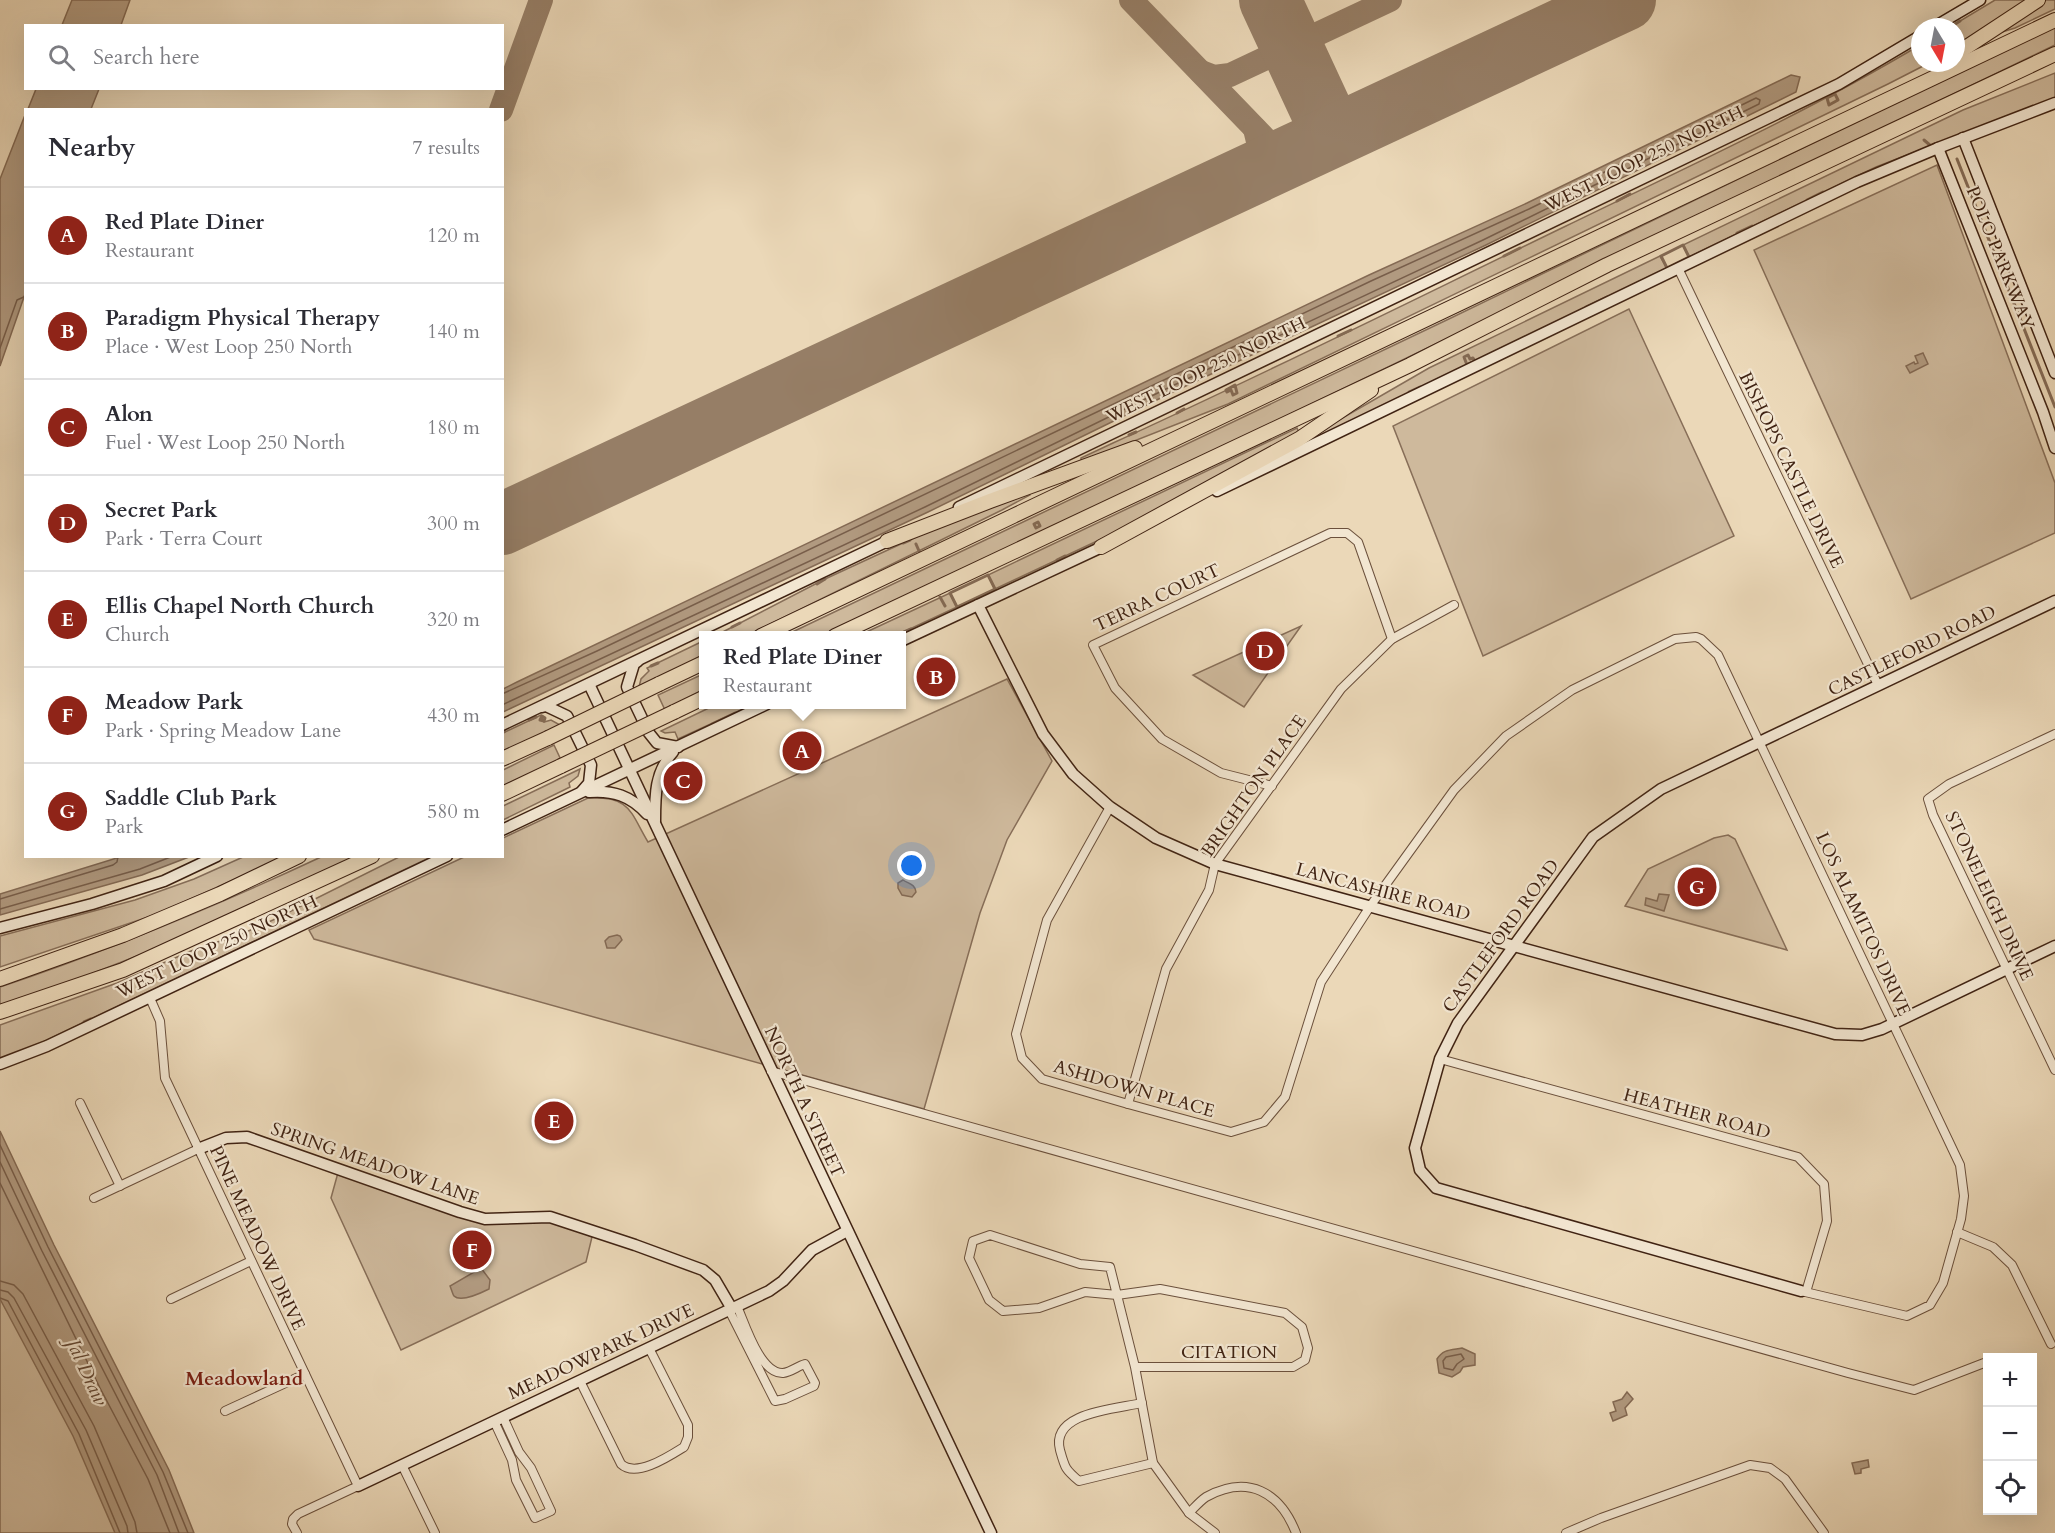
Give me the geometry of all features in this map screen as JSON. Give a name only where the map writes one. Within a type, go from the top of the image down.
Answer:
[{"type":"highway","points":[[1965,48],[2038,0]]},
{"type":"highway","points":[[772,631],[2055,20]]},
{"type":"highway","points":[[846,631],[1410,365],[1607,265],[2055,54]]},
{"type":"highway","points":[[1973,93],[2055,65]]},
{"type":"highway","points":[[1893,97],[1927,72]]},
{"type":"highway","points":[[1101,547],[1299,439],[1410,365]]},
{"type":"highway","points":[[887,541],[1238,408]]},
{"type":"highway","points":[[504,758],[699,665]]},
{"type":"highway","points":[[504,793],[699,700]]},
{"type":"highway","points":[[0,979],[123,935],[220,894],[294,858]]},
{"type":"highway","points":[[0,1012],[123,970],[368,858]]},
{"type":"main road","points":[[1950,18],[1980,0]]},
{"type":"main road","name":"WEST LOOP 250 NORTH","points":[[700,631],[1828,89],[1911,41]]},
{"type":"main road","points":[[906,639],[1857,182],[1963,138],[2055,104]]},
{"type":"main road","name":"POLO PARKWAY","points":[[1963,138],[2052,357],[2055,373]]},
{"type":"main road","name":"POLO PARKWAY","points":[[1938,148],[2043,412],[2055,448]]},
{"type":"main road","name":"CASTLEFORD ROAD","points":[[1804,1292],[1436,1188],[1420,1170],[1415,1148],[1440,1059],[1458,1023],[1593,837],[1661,789],[2055,601]]},
{"type":"main road","name":"LANCASHIRE ROAD","points":[[978,605],[1043,735],[1073,774],[1110,807],[1156,838],[1215,864],[1834,1034],[1863,1035],[2055,946]]},
{"type":"main road","name":"WEST LOOP 250 NORTH","points":[[504,724],[699,632]]},
{"type":"main road","points":[[638,661],[634,664],[627,687],[649,733],[657,744],[678,747]]},
{"type":"main road","name":"NORTH A STREET","points":[[589,684],[991,1533]]},
{"type":"main road","points":[[542,707],[546,706],[567,716],[591,765],[589,783],[580,794]]},
{"type":"main road","points":[[504,829],[759,709]]},
{"type":"main road","points":[[655,824],[658,777],[665,761],[678,747]]},
{"type":"main road","points":[[580,794],[601,791],[630,798],[655,824]]},
{"type":"main road","points":[[0,928],[92,904],[164,881],[213,858]]},
{"type":"main road","name":"WEST LOOP 250 NORTH","points":[[0,1064],[47,1046],[443,858]]},
{"type":"main road","name":"SPRING MEADOW LANE","points":[[198,1149],[226,1138],[247,1137],[482,1218],[552,1218],[703,1270],[715,1280],[733,1308]]},
{"type":"main road","name":"MEADOWPARK DRIVE","points":[[358,1486],[769,1291],[783,1281],[812,1250],[847,1231]]},
{"type":"street","name":"BISHOPS CASTLE DRIVE","points":[[1678,268],[1878,685]]},
{"type":"street","name":"TERRA COURT","points":[[1272,786],[1221,773],[1162,739],[1115,688],[1092,645],[1330,533],[1347,533],[1358,542],[1392,639]]},
{"type":"street","name":"BRIGHTON PLACE","points":[[1128,1104],[1166,969],[1209,890],[1215,864],[1341,689],[1392,639],[1454,605]]},
{"type":"street","name":"LOS ALAMITOS DRIVE","points":[[1371,905],[1454,790],[1506,736],[1572,690],[1675,639],[1696,637],[1701,639],[1718,655],[1960,1165],[1964,1196],[1957,1232]]},
{"type":"street","name":"STONELEIGH DRIVE","points":[[2055,734],[1949,784],[1929,800],[1933,815],[2055,1070]]},
{"type":"street","name":"ASHDOWN PLACE","points":[[1110,807],[1047,920],[1016,1034],[1022,1058],[1042,1079],[1231,1132],[1264,1122],[1285,1096],[1321,982],[1371,905]]},
{"type":"street","name":"PINE MEADOW DRIVE","points":[[150,998],[160,1021],[165,1078],[358,1486]]},
{"type":"street","name":"HEATHER ROAD","points":[[1440,1059],[1798,1157],[1824,1184],[1827,1221],[1804,1292]]},
{"type":"street","points":[[771,1071],[1914,1390],[1983,1363]]},
{"type":"street","points":[[80,1103],[120,1186]]},
{"type":"street","points":[[94,1198],[198,1149]]},
{"type":"street","points":[[1957,1232],[1993,1247],[2013,1265],[2051,1344]]},
{"type":"street","name":"CASTLEFORD ROAD","points":[[1804,1292],[1907,1316],[1930,1305],[1943,1283],[1957,1232]]},
{"type":"street","name":"CITATION","points":[[1117,1295],[1110,1267],[1080,1264],[990,1235],[973,1242],[969,1258],[989,1300],[1003,1311],[1039,1308],[1085,1292],[1117,1295],[1160,1289],[1285,1314],[1302,1327],[1308,1348],[1305,1360],[1293,1367],[1135,1367]]},
{"type":"street","points":[[171,1299],[251,1261]]},
{"type":"street","points":[[1117,1295],[1135,1367],[1153,1462],[1189,1513],[1215,1533]]},
{"type":"street","points":[[733,1308],[766,1366],[783,1373],[805,1364],[815,1384],[777,1402],[759,1372],[733,1308]]},
{"type":"street","points":[[580,1381],[621,1464],[628,1468],[640,1469],[684,1447],[688,1434],[687,1425],[650,1348]]},
{"type":"street","points":[[759,1372],[766,1366]]},
{"type":"street","points":[[225,1411],[305,1374]]},
{"type":"street","points":[[1142,1403],[1077,1418],[1062,1430],[1058,1443],[1065,1468],[1079,1481],[1153,1462]]},
{"type":"street","points":[[499,1419],[522,1458],[531,1468],[551,1511],[535,1518],[516,1480],[499,1419]]},
{"type":"street","points":[[513,1463],[522,1458]]},
{"type":"street","points":[[402,1465],[435,1533]]},
{"type":"street","points":[[1566,1533],[1601,1518],[1750,1465],[1770,1468],[1785,1479],[1824,1533]]},
{"type":"street","points":[[297,1533],[292,1524],[298,1514],[358,1486]]},
{"type":"street","points":[[1189,1513],[1205,1498],[1226,1489],[1250,1487],[1271,1495],[1290,1518],[1296,1533]]},
{"type":"street","points":[[1198,1522],[1200,1533]]},
{"type":"shaded area","points":[[1995,0],[2030,0],[1965,41],[1965,18]]},
{"type":"shaded area","points":[[2045,0],[2055,0],[2055,9],[2002,32]]},
{"type":"shaded area","points":[[2055,26],[2055,45],[1299,410],[831,631],[794,631],[1960,72],[1965,72],[1965,70]]},
{"type":"shaded area","points":[[1911,50],[1911,72],[1888,84],[1228,404],[1081,462],[1081,458],[1283,363],[1745,139]]},
{"type":"shaded area","points":[[2055,73],[2055,98],[1876,167],[1689,257],[1683,245],[1963,110]]},
{"type":"shaded area","points":[[1937,165],[2055,483],[2055,533],[1911,599],[1754,250]]},
{"type":"shaded area","points":[[1660,256],[1667,268],[1315,438],[1313,435],[1429,368]]},
{"type":"shaded area","points":[[1629,309],[1734,536],[1483,656],[1393,426]]},
{"type":"shaded area","points":[[1297,428],[1299,433],[1146,518],[995,589],[988,575]]},
{"type":"shaded area","points":[[1029,492],[1030,495],[1002,510],[756,631],[725,631],[825,579],[929,531]]},
{"type":"shaded area","points":[[950,593],[957,607],[906,631],[869,631]]},
{"type":"shaded area","points":[[1301,626],[1244,707],[1193,675]]},
{"type":"shaded area","points":[[699,643],[699,659],[639,687],[641,679],[649,671],[647,668]]},
{"type":"shaded area","points":[[699,676],[699,695],[665,710],[658,695]]},
{"type":"shaded area","points":[[1007,679],[1052,761],[1007,840],[980,913],[924,1109],[314,939],[309,930],[462,858],[504,858],[504,838],[588,798],[602,798],[621,803],[632,814],[648,842]]},
{"type":"shaded area","points":[[707,709],[743,709],[678,739],[675,732],[661,731]]},
{"type":"shaded area","points":[[541,715],[544,722],[551,720],[560,725],[504,752],[504,733]]},
{"type":"shaded area","points":[[554,745],[561,760],[504,788],[504,770]]},
{"type":"shaded area","points":[[580,769],[578,776],[569,783],[570,787],[504,820],[504,806]]},
{"type":"shaded area","points":[[1728,835],[1735,839],[1787,950],[1625,906],[1648,869],[1714,838]]},
{"type":"shaded area","points":[[241,858],[283,858],[157,914],[0,967],[0,936],[135,900],[194,879]]},
{"type":"shaded area","points":[[319,858],[358,858],[173,942],[78,979],[0,1005],[0,987],[82,958],[242,893]]},
{"type":"shaded area","points":[[397,858],[429,858],[43,1042],[0,1059],[0,1025],[117,983],[191,951],[244,933]]},
{"type":"shaded area","points":[[339,1169],[479,1222],[550,1217],[592,1237],[586,1262],[401,1350],[331,1198]]},
{"type":"shaded area","points":[[0,1224],[147,1533],[0,1533]]},
{"type":"water","points":[[72,0],[130,0],[121,24],[62,24]]},
{"type":"water","points":[[1791,75],[1800,77],[1796,92],[1486,245],[504,712],[504,688],[517,682],[1369,275],[1527,203]]},
{"type":"water","points":[[35,90],[99,90],[91,108],[28,108]]},
{"type":"water","points":[[24,118],[24,297],[0,366],[0,179]]},
{"type":"water","points":[[1923,353],[1928,364],[1910,373],[1906,366],[1914,362],[1918,363],[1915,356]]},
{"type":"water","points":[[117,858],[186,858],[142,875],[0,915],[0,894]]},
{"type":"water","points":[[903,880],[914,887],[916,892],[912,897],[902,895],[898,888],[898,883]]},
{"type":"water","points":[[1659,894],[1669,895],[1664,911],[1645,905],[1646,898],[1657,901]]},
{"type":"water","points":[[617,935],[622,940],[615,948],[607,948],[605,941]]},
{"type":"water","name":"Jal Draw","points":[[0,1131],[54,1245],[169,1470],[194,1533],[115,1533],[73,1436],[0,1299]]},
{"type":"water","points":[[481,1268],[490,1280],[489,1289],[466,1298],[454,1296],[450,1286]]},
{"type":"water","points":[[1462,1348],[1475,1354],[1475,1365],[1463,1367],[1452,1377],[1439,1373],[1437,1359],[1439,1356],[1448,1350]]},
{"type":"water","points":[[1627,1392],[1633,1399],[1625,1408],[1627,1415],[1613,1421],[1610,1413],[1616,1411],[1613,1402],[1622,1399]]},
{"type":"water","points":[[1868,1460],[1869,1467],[1855,1474],[1852,1463]]},
{"type":"waterway","points":[[1835,94],[1838,100],[1829,105],[1827,98],[1835,94]]},
{"type":"waterway","points":[[1924,140],[1931,146],[1934,144]]},
{"type":"waterway","points":[[1957,159],[2055,407]]},
{"type":"waterway","points":[[1807,200],[1823,192]]},
{"type":"waterway","points":[[1617,201],[1630,194]]},
{"type":"waterway","points":[[1737,233],[1752,226]]},
{"type":"waterway","points":[[1683,245],[1689,257],[1667,268],[1661,256],[1683,245]]},
{"type":"waterway","points":[[1504,256],[1520,248]]},
{"type":"waterway","points":[[1586,307],[1607,297]]},
{"type":"waterway","points":[[1338,336],[1351,330]]},
{"type":"waterway","points":[[1468,355],[1475,361],[1467,365],[1464,357],[1468,355]]},
{"type":"waterway","points":[[1235,385],[1237,393],[1233,395],[1231,390],[1227,392],[1226,390],[1235,385]]},
{"type":"waterway","points":[[1409,392],[1420,387]]},
{"type":"waterway","points":[[1177,413],[1184,409]]},
{"type":"waterway","points":[[1129,435],[1136,432]]},
{"type":"waterway","points":[[1038,522],[1040,526],[1036,528],[1034,524],[1038,522]]},
{"type":"waterway","points":[[903,543],[910,540]]},
{"type":"waterway","points":[[916,544],[919,551]]},
{"type":"waterway","points":[[1057,560],[1065,556]]},
{"type":"waterway","points":[[988,575],[995,589],[957,607],[950,593],[988,575]]},
{"type":"waterway","points":[[817,584],[825,579]]},
{"type":"waterway","points":[[940,597],[945,606]]},
{"type":"waterway","points":[[732,627],[740,623]]},
{"type":"waterway","points":[[906,631],[911,629]]},
{"type":"waterway","points":[[651,666],[658,663]]},
{"type":"waterway","points":[[712,724],[735,713]]},
{"type":"waterway","points":[[542,716],[545,718],[544,721],[540,720],[542,716]]},
{"type":"waterway","points":[[529,720],[536,717]]},
{"type":"waterway","points":[[84,1022],[91,1019]]},
{"type":"taxiway","points":[[502,108],[541,0]]},
{"type":"taxiway","points":[[1131,0],[1269,143],[1286,151],[1306,149]]},
{"type":"taxiway","points":[[1201,72],[1214,77],[1230,75],[1390,0]]},
{"type":"taxiway","points":[[1268,57],[1278,44],[1281,23]]},
{"type":"taxiway","points":[[1306,149],[1315,142],[1321,132],[1323,122],[1321,110]]},
{"type":"taxiway","points":[[1250,175],[1261,154],[1255,129]]},
{"type":"runway","points":[[1270,0],[1321,110]]},
{"type":"runway","points":[[504,523],[1625,0]]},
{"type":"place","name":"Secret Park","points":[[1265,651]]},
{"type":"place","name":"Paradigm Physical Therapy","points":[[936,677]]},
{"type":"place","name":"Red Plate Diner","points":[[802,751]]},
{"type":"place","name":"Alon","points":[[683,781]]},
{"type":"place","name":"Saddle Club Park","points":[[1697,887]]},
{"type":"place","name":"Ellis Chapel North Church","points":[[554,1121]]},
{"type":"place","name":"Meadow Park","points":[[472,1250]]},
{"type":"district","name":"Meadowland","points":[[244,1378]]}]
